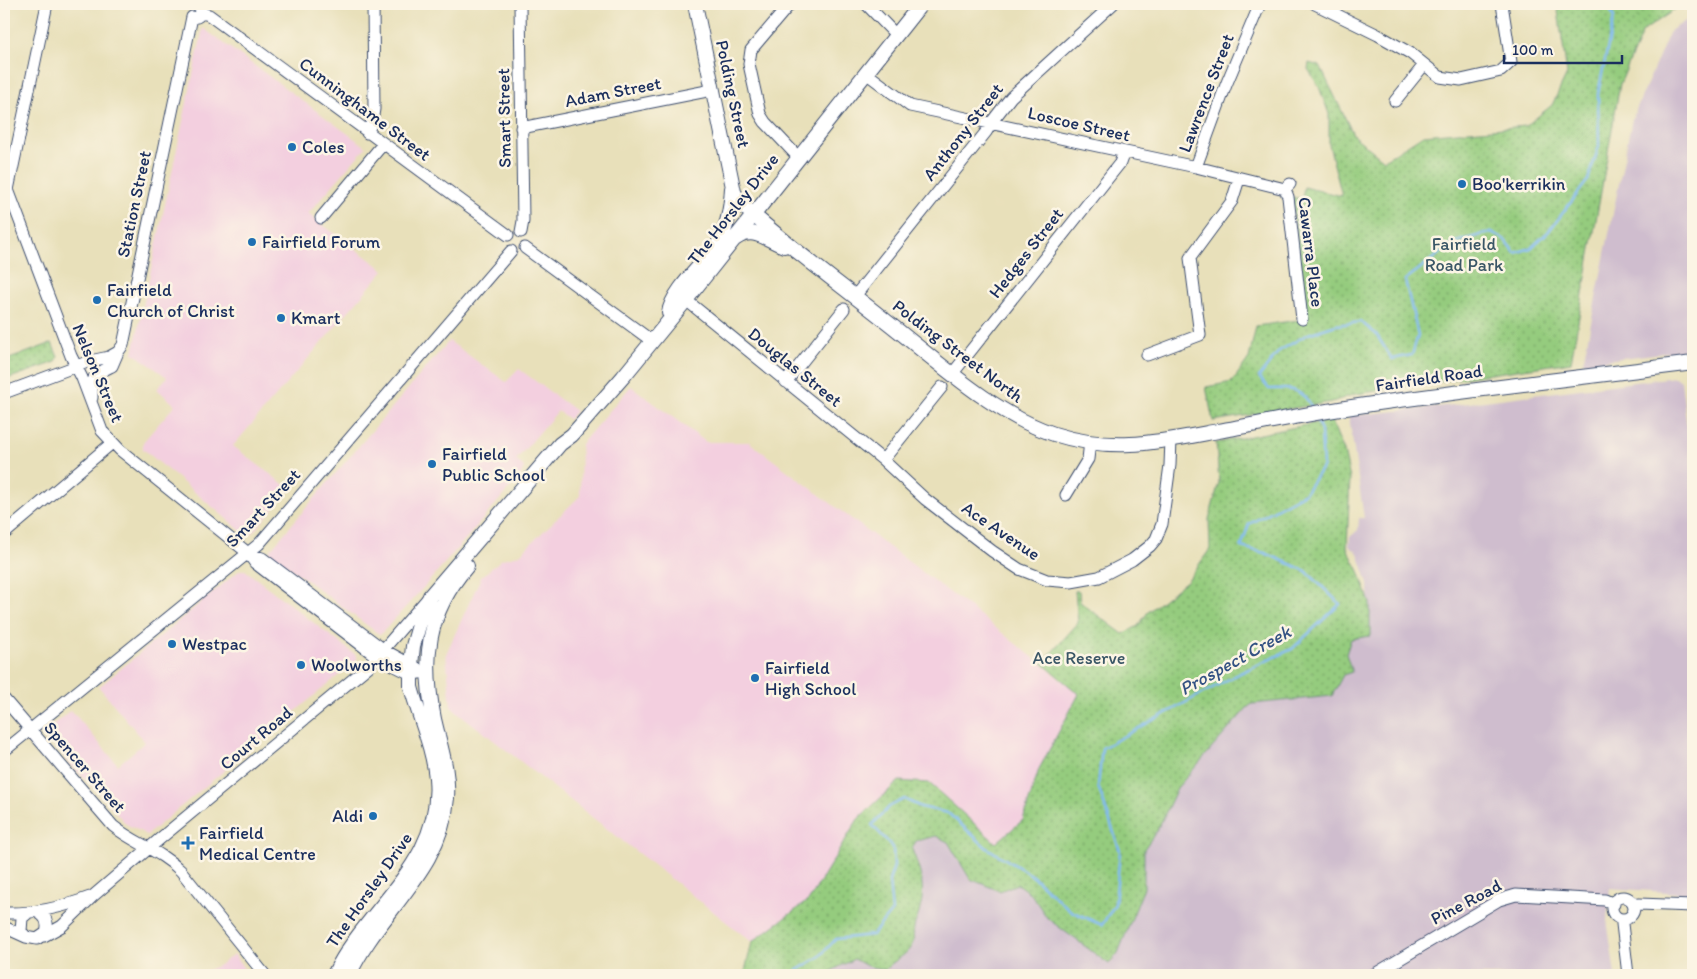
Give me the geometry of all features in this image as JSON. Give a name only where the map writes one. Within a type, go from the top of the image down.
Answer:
[{"type":"main road","name":"Polding Street","points":[[695,4],[736,198],[753,215]]},
{"type":"main road","name":"The Horsley Drive","points":[[334,975],[362,930],[418,858],[427,840],[433,819],[436,797],[434,764],[411,687],[411,669],[417,632],[430,596],[560,444],[572,435],[652,341],[921,4]]},
{"type":"main road","points":[[668,321],[670,306],[718,243],[728,222],[732,183]]},
{"type":"main road","name":"Polding Street North","points":[[753,215],[1000,409],[1026,424],[1053,434],[1115,445],[1171,440]]},
{"type":"main road","points":[[733,241],[746,233],[753,232],[764,236],[774,243],[797,250]]},
{"type":"main road","name":"Fairfield Road","points":[[1171,440],[1328,411],[1474,390],[1693,366]]},
{"type":"main road","name":"The Horsley Drive","points":[[349,975],[369,941],[424,866],[435,844],[445,816],[448,778],[428,688],[428,654],[432,628],[443,601],[453,584],[565,450],[572,435]]},
{"type":"street","points":[[6,184],[47,4]]},
{"type":"street","points":[[367,133],[372,122],[374,109],[373,4]]},
{"type":"street","name":"Smart Street","points":[[520,4],[521,232]]},
{"type":"street","points":[[790,4],[751,50],[749,64],[760,114],[765,122],[798,157]]},
{"type":"street","points":[[866,4],[896,35]]},
{"type":"street","name":"Anthony Street","points":[[855,296],[986,132],[1011,97],[1113,4]]},
{"type":"street","name":"Lawrence Street","points":[[1196,168],[1226,85],[1260,4]]},
{"type":"street","points":[[1315,4],[1410,53],[1440,78],[1461,80],[1501,71],[1511,62],[1502,4]]},
{"type":"street","name":"Cunninghame Street","points":[[196,9],[209,16],[508,235]]},
{"type":"street","name":"Station Street","points":[[118,352],[123,345],[196,9]]},
{"type":"street","points":[[1395,101],[1424,65]]},
{"type":"street","name":"Loscoe Street","points":[[866,73],[910,106],[992,122],[1239,179],[1288,187]]},
{"type":"street","name":"Adam Street","points":[[521,128],[712,90]]},
{"type":"street","points":[[321,218],[383,144]]},
{"type":"street","name":"Hedges Street","points":[[953,373],[1120,163],[1124,152]]},
{"type":"street","points":[[1147,355],[1200,335],[1190,258],[1232,202],[1239,179]]},
{"type":"street","name":"Nelson Street","points":[[6,184],[71,356],[82,378],[102,431],[112,443],[248,553],[262,558],[380,654],[411,669]]},
{"type":"street","name":"Cawarra Place","points":[[1288,187],[1302,320]]},
{"type":"street","points":[[514,231],[521,232],[527,239],[525,248],[517,253],[511,251],[506,242],[508,235],[514,231]]},
{"type":"street","points":[[525,248],[652,341]]},
{"type":"street","name":"Smart Street","points":[[4,751],[259,544],[511,251]]},
{"type":"street","name":"Douglas Street","points":[[686,300],[883,460]]},
{"type":"street","points":[[786,382],[844,309]]},
{"type":"street","points":[[4,393],[76,366],[109,357],[118,352]]},
{"type":"street","points":[[92,406],[93,380],[100,371],[112,366],[118,352]]},
{"type":"street","points":[[883,460],[942,387]]},
{"type":"street","name":"Ace Avenue","points":[[883,460],[925,499],[992,551],[1019,569],[1047,580],[1077,582],[1099,577],[1118,568],[1144,553],[1156,539],[1164,512],[1171,440]]},
{"type":"street","points":[[1066,496],[1088,459],[1090,442]]},
{"type":"street","points":[[4,534],[112,443]]},
{"type":"street","name":"Court Road","points":[[44,936],[51,934],[62,926],[149,849],[369,666],[430,596]]},
{"type":"street","points":[[411,669],[428,672]]},
{"type":"street","name":"Spencer Street","points":[[4,699],[113,826],[124,835],[170,861],[181,871],[265,975]]},
{"type":"street","name":"Pine Road","points":[[1373,975],[1499,900],[1516,895],[1605,900],[1614,904]]},
{"type":"street","name":"Court Road","points":[[4,913],[33,913],[58,908],[94,896]]},
{"type":"street","points":[[1624,897],[1634,905],[1632,915],[1623,919],[1614,914],[1614,904],[1618,899],[1624,897]]},
{"type":"street","points":[[1634,905],[1693,906]]},
{"type":"street","points":[[4,927],[16,934],[33,940],[44,936],[48,928],[47,920],[44,916],[33,913],[22,918],[20,922],[21,930],[26,937]]},
{"type":"street","points":[[1623,919],[1628,975]]},
{"type":"shaded area","points":[[1693,16],[1693,349],[1583,363],[1632,119],[1670,31]]},
{"type":"shaded area","name":"Fairfield Forum","points":[[203,28],[366,147],[308,214],[384,270],[233,446],[290,489],[251,535],[246,535],[143,449],[143,442],[175,405],[157,389],[167,377],[133,353]]},
{"type":"shaded area","name":"Fairfield Public School","points":[[449,341],[506,382],[519,369],[576,411],[569,419],[558,411],[516,460],[524,467],[520,476],[380,635],[270,553],[270,550]]},
{"type":"shaded area","points":[[1675,377],[1681,381],[1693,475],[1693,894],[1610,888],[1607,920],[1615,975],[826,975],[854,959],[867,966],[885,970],[890,964],[904,955],[913,943],[914,927],[920,909],[919,866],[912,850],[916,841],[936,836],[948,842],[970,879],[1017,884],[1031,894],[1048,919],[1110,964],[1118,953],[1144,888],[1144,849],[1158,829],[1177,788],[1252,704],[1332,696],[1343,675],[1352,672],[1346,654],[1351,639],[1370,636],[1368,583],[1358,553],[1349,546],[1350,537],[1358,530],[1359,518],[1364,518],[1349,416],[1454,405]]},
{"type":"shaded area","name":"Fairfield High School","points":[[631,386],[706,442],[749,442],[977,613],[1079,694],[1039,769],[1023,820],[996,843],[929,783],[858,819],[809,900],[752,942],[451,707],[446,654],[481,577],[502,559],[519,555],[580,496],[581,444]]},
{"type":"shaded area","points":[[240,570],[245,570],[357,656],[357,660],[147,835],[126,824],[44,733],[71,710],[118,765],[145,742],[99,687]]},
{"type":"shaded area","points":[[234,954],[248,975],[200,975],[220,965]]},
{"type":"green space","name":"Fairfield Road Park","points":[[1557,4],[1683,4],[1643,31],[1620,84],[1571,362],[1356,394],[1332,402],[1213,421],[1206,387],[1232,382],[1249,358],[1256,326],[1306,319],[1292,197],[1302,199],[1304,187],[1342,196],[1329,145],[1329,114],[1319,87],[1308,69],[1309,63],[1320,66],[1354,136],[1384,160],[1423,135],[1526,126],[1552,105],[1567,74]]},
{"type":"green space","points":[[52,343],[58,357],[56,362],[4,380],[4,361]]},
{"type":"green space","name":"Ace Reserve","points":[[1331,420],[1344,451],[1350,478],[1347,548],[1359,571],[1370,603],[1370,636],[1351,639],[1346,654],[1352,672],[1343,675],[1332,696],[1252,704],[1177,788],[1158,829],[1144,849],[1144,888],[1118,953],[1109,964],[1048,919],[1031,894],[1017,884],[1000,891],[970,879],[948,842],[936,836],[916,841],[912,849],[920,872],[922,886],[922,901],[915,923],[913,943],[904,955],[885,970],[867,966],[854,959],[826,975],[744,975],[752,942],[809,900],[858,819],[899,781],[929,783],[996,843],[1023,820],[1039,769],[1079,694],[1042,663],[1078,623],[1075,591],[1079,591],[1080,602],[1123,634],[1138,626],[1148,612],[1188,580],[1210,549],[1209,519],[1219,482],[1216,443]]},
{"type":"waterway","name":"Prospect Creek","points":[[1312,408],[1304,396],[1299,393],[1289,389],[1269,389],[1259,377],[1279,351],[1308,334],[1336,325],[1361,322],[1376,334],[1392,359],[1412,355],[1418,335],[1405,280],[1453,243],[1491,232],[1504,239],[1515,253],[1531,248],[1549,231],[1588,180],[1599,146],[1598,93],[1614,17],[1607,4]]},
{"type":"waterway","name":"Prospect Creek","points":[[789,975],[819,957],[836,939],[872,935],[892,911],[889,881],[894,866],[893,847],[872,825],[889,807],[904,799],[921,807],[948,813],[987,848],[1030,874],[1071,911],[1102,925],[1115,904],[1120,851],[1098,786],[1102,748],[1240,673],[1292,649],[1340,604],[1306,571],[1265,553],[1241,547],[1249,524],[1305,493],[1323,466],[1321,431],[1316,418]]},
{"type":"place","name":"Coles","points":[[292,147]]},
{"type":"place","name":"Boo'kerrikin","points":[[1462,184]]},
{"type":"place","name":"Fairfield Forum","points":[[252,242]]},
{"type":"place","name":"Fairfield Church of Christ","points":[[97,300]]},
{"type":"place","name":"Kmart","points":[[281,318]]},
{"type":"place","name":"Fairfield Public School","points":[[432,464]]},
{"type":"place","name":"Westpac","points":[[172,644]]},
{"type":"place","name":"Woolworths","points":[[301,665]]},
{"type":"place","name":"Fairfield High School","points":[[755,678]]},
{"type":"place","name":"Aldi","points":[[373,816]]},
{"type":"place","name":"Fairfield Medical Centre","points":[[188,843]]}]
